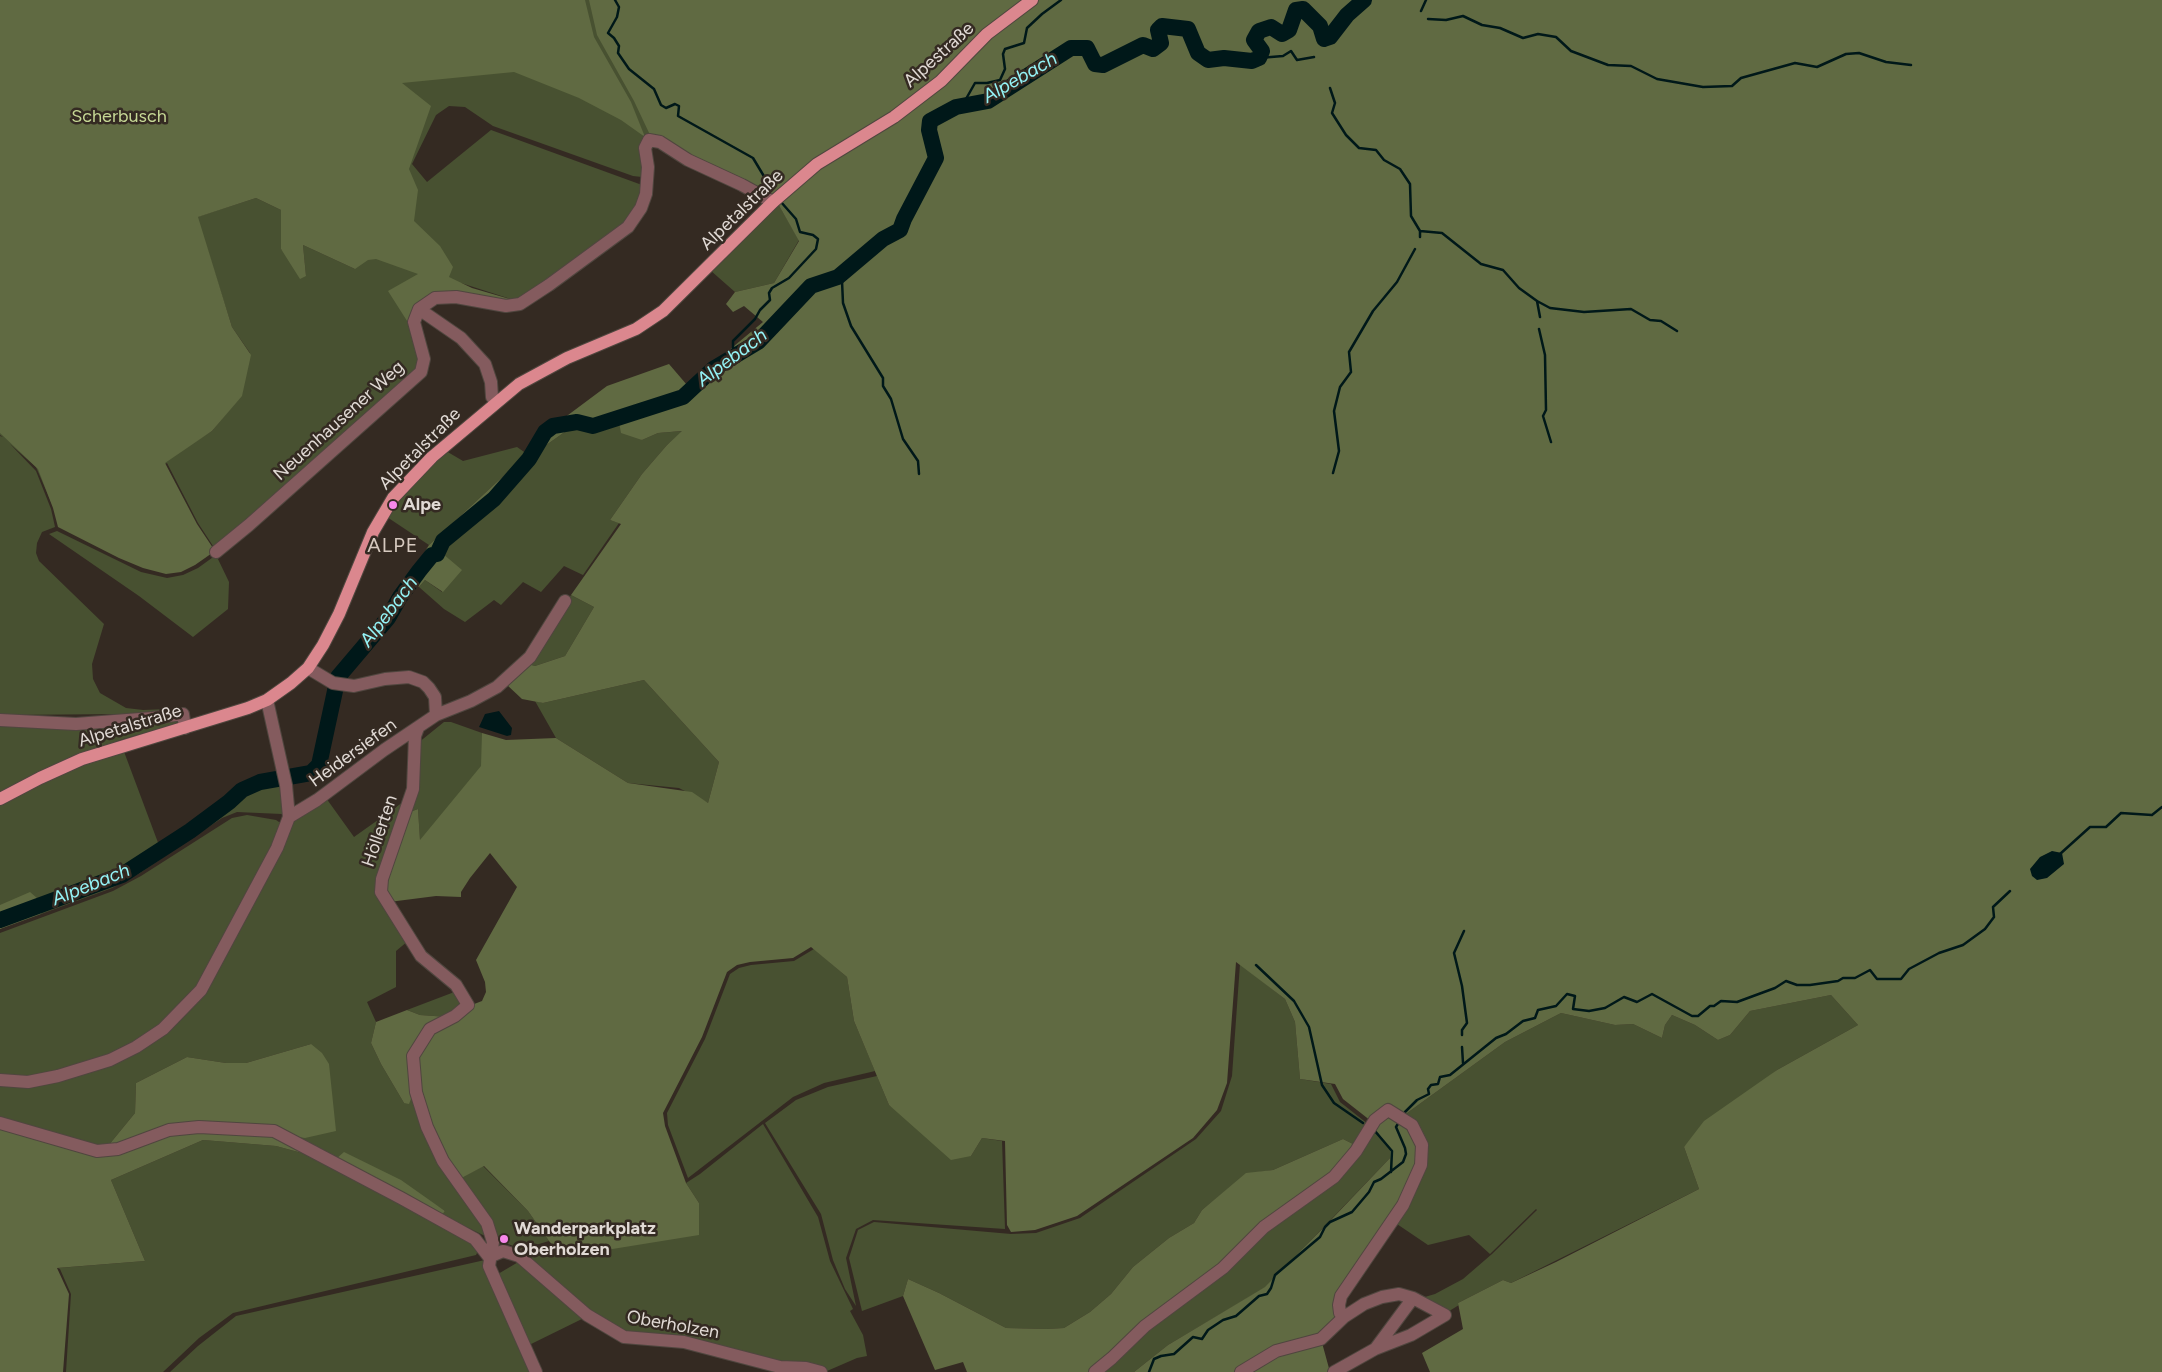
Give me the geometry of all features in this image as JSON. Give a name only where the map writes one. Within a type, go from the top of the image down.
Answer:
[{"type":"main road","name":"Alpestraße","points":[[894,117],[941,81],[987,34],[1032,0]]},
{"type":"main road","name":"Alpetalstraße","points":[[0,799],[82,759],[248,708],[267,700],[308,668],[335,622],[362,555],[393,498],[432,457],[519,384],[543,371],[636,329],[663,311],[772,202],[830,154],[894,117]]},
{"type":"street","points":[[496,402],[492,397],[491,382],[484,364],[461,338],[419,309],[435,298],[456,298],[506,306],[520,304],[608,243],[628,227],[641,208],[646,194],[648,175],[645,148],[649,140],[660,142],[688,160],[742,185],[772,202]]},
{"type":"street","name":"Neuenhausener Weg","points":[[216,552],[256,519],[421,372],[424,360],[414,322],[419,309]]},
{"type":"street","name":"Heidersiefen","points":[[289,817],[317,800],[384,750],[436,715],[471,701],[497,687],[530,657],[565,601]]},
{"type":"street","points":[[308,668],[338,683],[354,686],[385,679],[409,677],[423,682],[434,697],[436,715]]},
{"type":"street","points":[[0,1080],[28,1082],[58,1076],[110,1060],[136,1047],[163,1029],[201,990],[277,848],[289,817],[286,784],[267,700]]},
{"type":"street","points":[[0,720],[76,724],[183,714],[185,728]]},
{"type":"street","name":"Höllerten","points":[[418,728],[415,736],[412,789],[382,879],[381,892],[421,956],[456,985],[468,1005],[455,1016],[430,1030],[413,1056],[416,1092],[427,1127],[443,1160],[487,1223],[493,1242],[489,1257]]},
{"type":"street","points":[[1095,1372],[1145,1326],[1223,1268],[1264,1227],[1334,1177],[1356,1151],[1374,1120],[1388,1110],[1412,1125],[1422,1146],[1421,1165],[1403,1205],[1341,1296],[1339,1305],[1342,1315]]},
{"type":"street","points":[[0,1123],[98,1150],[118,1149],[169,1130],[199,1127],[274,1131],[475,1239],[489,1257],[489,1266],[536,1372]]},
{"type":"street","name":"Oberholzen","points":[[489,1257],[503,1251],[518,1256],[588,1315],[624,1337],[684,1342],[780,1367],[806,1368],[821,1372]]},
{"type":"street","points":[[1241,1372],[1276,1351],[1321,1338],[1342,1315],[1382,1297],[1400,1294],[1413,1298],[1445,1315],[1411,1335],[1375,1349],[1334,1372]]},
{"type":"street","points":[[1375,1349],[1413,1298]]},
{"type":"green space","name":"Scherbusch","points":[[0,0],[649,0],[660,140],[643,150],[642,177],[633,176],[493,126],[465,107],[449,106],[436,115],[412,164],[427,182],[491,130],[642,185],[644,188],[627,224],[520,302],[461,283],[409,323],[420,366],[215,549],[198,523],[167,463],[61,525],[36,467],[10,444],[36,471],[51,509],[55,527],[42,532],[37,543],[36,553],[39,561],[104,624],[92,664],[93,679],[100,693],[126,708],[143,710],[169,709],[169,712],[125,717],[123,714],[0,715],[0,436],[3,437],[0,435]],"holes":[[[270,191],[355,269],[303,245],[306,276],[281,249],[281,210],[256,198],[197,217],[232,327],[250,353],[238,350],[182,217]],[[248,364],[241,396],[212,431],[176,454]]]},
{"type":"green space","name":"Scherbusch","points":[[0,0],[585,0],[594,37],[631,102],[645,137],[621,120],[579,98],[514,72],[402,83],[431,106],[409,169],[418,190],[414,221],[440,246],[453,267],[449,277],[472,288],[520,302],[435,296],[409,324],[388,291],[418,274],[376,259],[368,260],[355,269],[303,245],[306,276],[300,279],[281,249],[281,210],[256,198],[198,217],[232,327],[251,355],[242,396],[212,431],[165,463],[197,524],[215,551],[181,572],[166,574],[143,568],[119,558],[58,527],[38,469],[0,433]]},
{"type":"green space","points":[[589,0],[1026,0],[939,78],[772,196],[651,137],[634,101],[597,35]]},
{"type":"green space","points":[[1037,0],[2162,0],[2162,1372],[1430,1372],[1422,1353],[1463,1329],[1458,1303],[1503,1280],[1511,1283],[1556,1262],[1699,1189],[1684,1147],[1704,1121],[1777,1070],[1858,1025],[1831,995],[1750,1011],[1730,1035],[1718,1040],[1695,1025],[1672,1015],[1665,1025],[1662,1038],[1633,1024],[1615,1025],[1561,1013],[1505,1042],[1403,1116],[1389,1107],[1371,1121],[1343,1099],[1335,1084],[1300,1079],[1295,1022],[1285,999],[1236,962],[1227,1083],[1217,1110],[1193,1138],[1077,1216],[1035,1230],[1011,1232],[1007,1225],[1005,1141],[982,1138],[971,1156],[951,1160],[889,1105],[854,1021],[847,977],[811,947],[793,958],[750,962],[737,965],[727,972],[702,1037],[663,1113],[665,1126],[686,1183],[699,1203],[699,1235],[563,1257],[528,1211],[484,1166],[458,1180],[428,1127],[414,1056],[430,1030],[469,1006],[482,1001],[486,992],[485,982],[476,960],[517,887],[490,853],[470,878],[461,892],[461,897],[436,896],[389,902],[383,881],[407,813],[418,809],[420,840],[481,766],[482,733],[506,740],[556,738],[628,783],[692,792],[708,803],[719,762],[644,680],[543,703],[522,699],[506,684],[528,664],[535,666],[565,656],[594,607],[571,595],[621,524],[610,520],[642,474],[682,431],[658,433],[642,440],[621,433],[619,422],[569,429],[542,448],[489,506],[436,548],[462,570],[443,592],[425,580],[419,587],[409,577],[429,545],[527,454],[530,446],[607,386],[669,364],[687,385],[763,322],[744,306],[733,312],[726,304],[735,292],[774,283],[799,241],[777,202]]},
{"type":"green space","points":[[777,202],[799,240],[774,283],[735,292],[710,270]]},
{"type":"green space","points":[[619,422],[642,440],[658,433],[683,431],[667,445],[642,474],[610,520],[619,523],[583,575],[564,566],[541,592],[523,582],[501,605],[494,600],[465,622],[444,609],[419,587],[425,580],[442,592],[435,549],[489,506],[542,448],[569,429]]},
{"type":"green space","points":[[517,447],[527,454],[429,545],[387,517],[412,485],[446,451],[463,461]]},
{"type":"green space","points":[[57,531],[141,572],[167,578],[183,575],[198,568],[216,555],[229,582],[228,609],[193,637],[139,596],[49,534]]},
{"type":"green space","points":[[571,595],[594,607],[565,656],[535,666],[528,664]]},
{"type":"green space","points":[[644,680],[719,762],[708,803],[679,788],[628,783],[556,738],[535,701],[543,703]]},
{"type":"green space","points":[[178,720],[176,724],[123,739],[88,752],[0,795],[0,722]]},
{"type":"green space","points":[[444,722],[451,722],[482,733],[482,766],[420,841],[418,809],[407,813],[418,743]]},
{"type":"green space","points":[[123,749],[160,848],[239,795],[274,775],[280,774],[284,792],[282,814],[237,812],[222,818],[140,873],[112,888],[41,914],[45,905],[0,905],[0,803],[43,780]]},
{"type":"green space","points":[[326,798],[354,837],[406,800],[382,871],[408,941],[396,951],[396,987],[367,1002],[376,1022],[371,1043],[404,1103],[413,1094],[486,1234],[483,1235],[442,1215],[445,1211],[428,1200],[336,1159],[295,1137],[311,1044],[246,1063],[226,1063],[187,1057],[136,1083],[135,1113],[108,1146],[96,1147],[0,1120],[0,1082],[95,1069],[190,1008],[293,821]]},
{"type":"green space","points":[[247,815],[276,820],[282,824],[206,972],[191,995],[164,1023],[120,1052],[73,1067],[30,1077],[0,1076],[0,933],[113,891],[141,876],[232,818]]},
{"type":"green space","points":[[30,892],[45,905],[41,914],[0,929],[0,905]]},
{"type":"green space","points":[[814,949],[847,977],[854,1021],[875,1071],[824,1083],[793,1097],[688,1178],[668,1125],[667,1113],[705,1039],[730,974],[739,968],[751,965],[794,961]]},
{"type":"green space","points":[[1240,964],[1285,999],[1295,1022],[1300,1079],[1331,1084],[1340,1102],[1368,1124],[1357,1146],[1343,1139],[1273,1170],[1246,1174],[1202,1210],[1194,1223],[1169,1238],[1133,1267],[1111,1294],[1090,1312],[1064,1328],[1006,1328],[908,1279],[903,1296],[862,1311],[849,1258],[858,1230],[874,1222],[1011,1234],[1036,1233],[1080,1218],[1196,1139],[1221,1111],[1232,1076]]},
{"type":"green space","points":[[457,991],[460,1006],[448,1017],[420,1015],[407,1010]]},
{"type":"green space","points":[[1831,995],[1858,1025],[1777,1070],[1684,1147],[1699,1189],[1511,1283],[1503,1280],[1458,1303],[1459,1305],[1446,1313],[1418,1299],[1435,1294],[1463,1279],[1492,1254],[1537,1210],[1490,1254],[1469,1235],[1428,1245],[1394,1222],[1403,1116],[1505,1042],[1561,1013],[1615,1025],[1633,1024],[1662,1038],[1665,1025],[1672,1015],[1695,1025],[1718,1040],[1730,1035],[1750,1011]]},
{"type":"green space","points":[[407,1010],[420,1015],[448,1017],[411,1056],[413,1094],[409,1104],[404,1103],[371,1043],[376,1022]]},
{"type":"green space","points":[[311,1044],[322,1053],[329,1064],[336,1131],[305,1138],[198,1122],[108,1146],[135,1113],[136,1083],[187,1057],[226,1063],[246,1063]]},
{"type":"green space","points":[[877,1076],[889,1105],[971,1156],[982,1138],[1002,1141],[1005,1229],[873,1220],[856,1229],[846,1258],[856,1306],[845,1289],[833,1260],[821,1214],[765,1123],[796,1100],[828,1087]]},
{"type":"green space","points":[[1388,1111],[1409,1126],[1420,1145],[1419,1165],[1401,1203],[1338,1295],[1336,1322],[1321,1339],[1330,1372],[1134,1372],[1168,1345],[1265,1287],[1329,1222],[1390,1158],[1390,1149],[1373,1126]]},
{"type":"green space","points":[[763,1124],[818,1217],[830,1261],[853,1309],[850,1311],[863,1335],[867,1356],[857,1358],[827,1371],[630,1335],[603,1323],[528,1256],[552,1245],[563,1257],[699,1203],[686,1183]]},
{"type":"green space","points":[[0,1125],[96,1153],[170,1132],[275,1134],[313,1156],[276,1146],[203,1140],[111,1180],[145,1261],[57,1268],[69,1294],[63,1372],[0,1372]]},
{"type":"green space","points":[[1373,1126],[1390,1149],[1390,1158],[1266,1287],[1168,1345],[1134,1372],[1098,1372],[1177,1303]]},
{"type":"green space","points":[[1343,1139],[1357,1146],[1345,1164],[1092,1372],[967,1372],[963,1362],[935,1370],[903,1296],[908,1279],[1006,1328],[1064,1328],[1090,1312],[1111,1294],[1133,1267],[1169,1238],[1194,1223],[1202,1210],[1246,1173],[1273,1170]]},
{"type":"green space","points":[[203,1140],[276,1146],[313,1156],[472,1241],[478,1251],[476,1255],[233,1313],[199,1338],[163,1372],[66,1372],[71,1294],[58,1268],[145,1261],[111,1180]]},
{"type":"green space","points":[[344,1152],[401,1180],[445,1211],[442,1215],[336,1159]]},
{"type":"green space","points":[[483,1166],[528,1211],[549,1241],[522,1249],[505,1243],[499,1237],[490,1221],[458,1180]]},
{"type":"green space","points":[[485,1260],[533,1372],[170,1372],[198,1346],[236,1316]]},
{"type":"green space","points":[[520,1261],[586,1317],[527,1346],[498,1274]]},
{"type":"water","points":[[499,711],[512,728],[511,735],[507,736],[479,727],[485,714]]},
{"type":"water","points":[[2052,851],[2062,853],[2064,864],[2047,878],[2037,880],[2032,876],[2030,869],[2040,857]]},
{"type":"waterway","points":[[615,0],[619,7],[617,17],[608,33],[619,46],[618,53],[629,69],[654,89],[661,105],[666,108],[675,104],[679,106],[678,116],[753,158],[771,188]]},
{"type":"waterway","points":[[962,106],[975,83],[1000,80],[1005,69],[1003,54],[1005,49],[1024,43],[1027,28],[1061,0]]},
{"type":"waterway","name":"Alpebach","points":[[0,920],[122,875],[190,831],[242,790],[260,782],[311,773],[319,765],[338,677],[388,618],[400,597],[419,571],[432,555],[437,554],[443,541],[494,499],[529,459],[545,432],[553,426],[577,422],[593,426],[683,397],[713,369],[758,342],[811,286],[838,277],[883,239],[900,230],[936,158],[929,130],[930,121],[956,107],[988,101],[1071,48],[1087,48],[1095,64],[1103,65],[1143,45],[1153,49],[1161,43],[1158,30],[1162,26],[1188,29],[1198,53],[1208,60],[1224,58],[1252,61],[1259,58],[1262,51],[1254,40],[1259,31],[1271,27],[1282,34],[1289,30],[1296,10],[1303,9],[1320,26],[1324,39],[1330,37],[1347,15],[1364,0]]},
{"type":"waterway","points":[[1421,11],[1426,0]]},
{"type":"waterway","points":[[1428,19],[1446,20],[1463,16],[1482,25],[1500,28],[1523,38],[1538,34],[1556,37],[1571,51],[1608,65],[1631,66],[1657,79],[1703,87],[1732,86],[1741,78],[1795,63],[1817,67],[1846,54],[1859,53],[1886,62],[1911,65]]},
{"type":"waterway","points":[[1259,58],[1283,56],[1291,51],[1297,60],[1314,57]]},
{"type":"waterway","points":[[1330,88],[1335,103],[1332,113],[1346,135],[1359,148],[1376,150],[1384,160],[1400,169],[1410,184],[1411,216],[1420,231],[1442,233],[1481,264],[1503,270],[1519,288],[1550,308],[1584,312],[1631,309],[1650,320],[1661,321],[1677,331]]},
{"type":"waterway","points":[[733,356],[733,341],[755,319],[760,310],[770,300],[769,293],[772,288],[789,278],[816,249],[818,239],[813,235],[800,232],[796,219],[781,202]]},
{"type":"waterway","points":[[1420,231],[1420,237]]},
{"type":"waterway","points":[[1333,473],[1339,451],[1334,411],[1340,387],[1351,372],[1349,352],[1373,311],[1397,282],[1415,249]]},
{"type":"waterway","points":[[838,277],[842,281],[843,303],[851,326],[883,378],[883,386],[891,399],[903,439],[918,461],[919,474]]},
{"type":"waterway","points":[[1537,301],[1540,317]]},
{"type":"waterway","points":[[1539,329],[1545,355],[1546,410],[1543,416],[1551,442]]},
{"type":"waterway","points":[[2060,854],[2090,827],[2106,827],[2121,813],[2152,815],[2162,807]]},
{"type":"waterway","points":[[1405,1112],[1417,1100],[1429,1094],[1428,1089],[1431,1085],[1438,1084],[1440,1077],[1450,1075],[1496,1038],[1506,1034],[1523,1021],[1535,1018],[1538,1010],[1556,1006],[1567,994],[1575,996],[1573,1009],[1589,1011],[1605,1008],[1624,997],[1637,1002],[1652,994],[1692,1016],[1698,1016],[1710,1006],[1714,1006],[1721,1001],[1737,1002],[1775,988],[1786,981],[1797,985],[1810,985],[1838,981],[1843,978],[1855,978],[1870,970],[1877,979],[1901,979],[1909,969],[1939,953],[1963,945],[1985,929],[1994,917],[1993,907],[2010,891]]},
{"type":"waterway","points":[[1462,1035],[1462,1030],[1467,1023],[1462,986],[1454,953],[1464,931]]},
{"type":"waterway","points":[[1256,965],[1294,1001],[1309,1027],[1322,1085],[1334,1103],[1363,1123]]},
{"type":"waterway","points":[[1462,1047],[1463,1063]]},
{"type":"waterway","points":[[1149,1372],[1154,1359],[1174,1354],[1193,1337],[1202,1339],[1208,1330],[1223,1320],[1236,1316],[1259,1296],[1267,1294],[1275,1275],[1320,1237],[1330,1222],[1352,1212],[1369,1192],[1374,1182],[1381,1179],[1403,1162],[1406,1154],[1396,1127],[1399,1122]]},
{"type":"waterway","points":[[1374,1130],[1392,1151],[1391,1172]]},
{"type":"place","name":"Alpe","points":[[393,505]]},
{"type":"place","name":"Wanderparkplatz Oberholzen","points":[[504,1239]]},
{"type":"district","name":"ALPE","points":[[393,546]]}]
